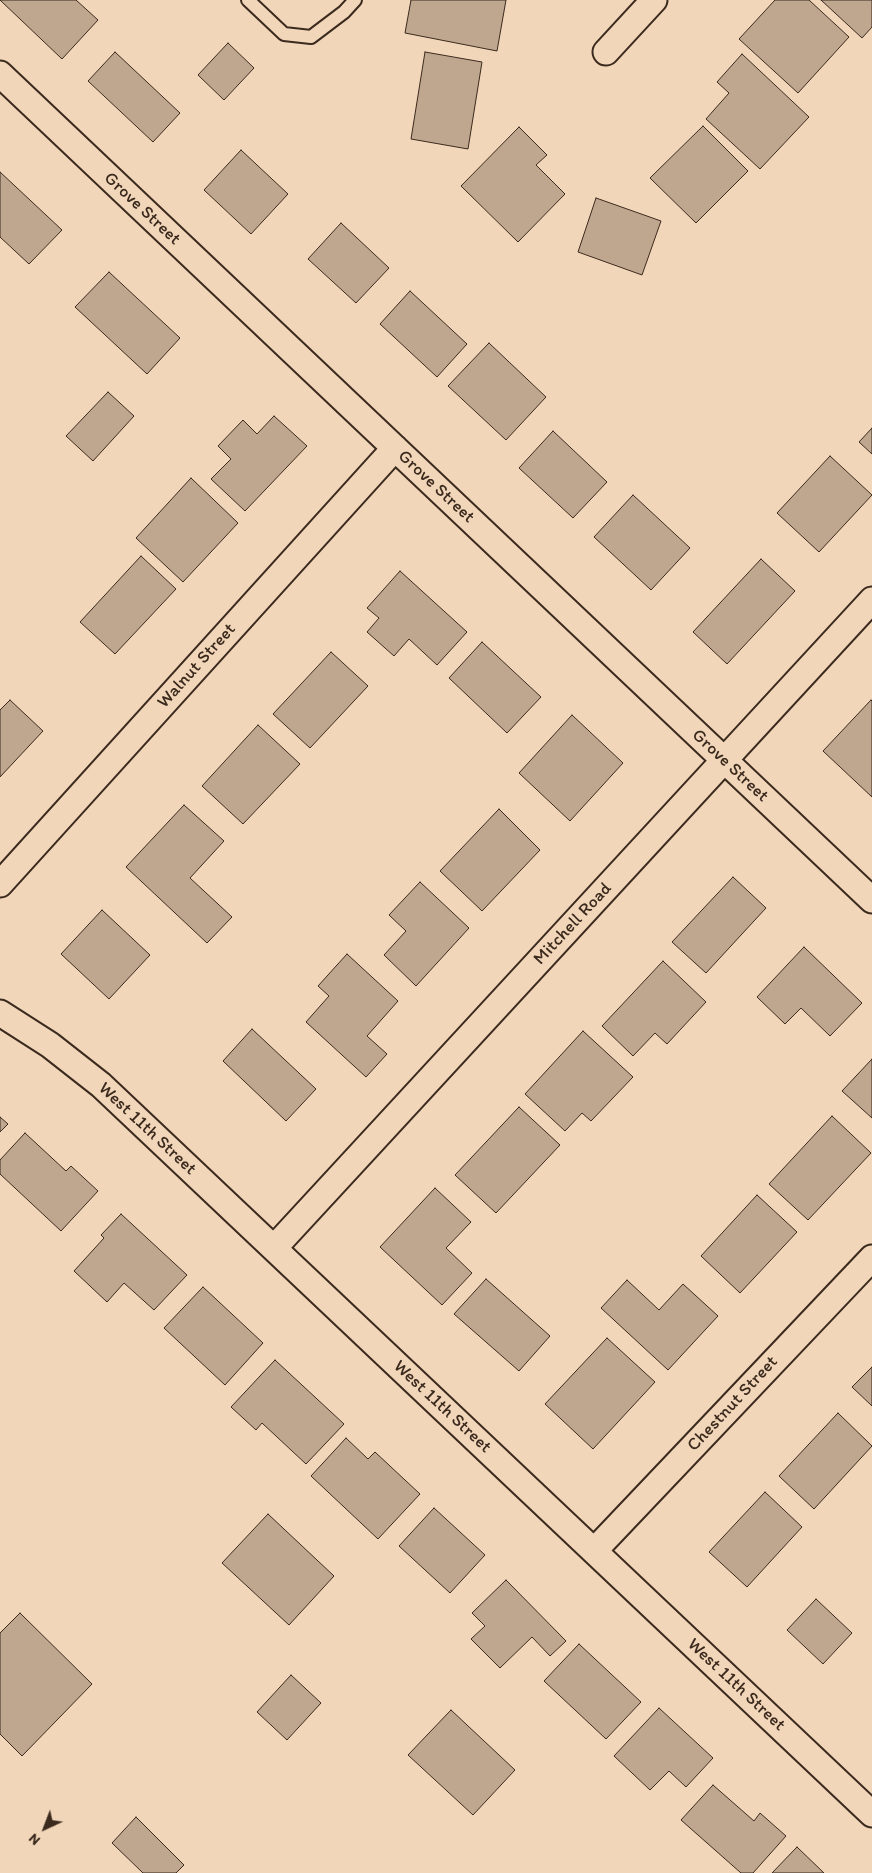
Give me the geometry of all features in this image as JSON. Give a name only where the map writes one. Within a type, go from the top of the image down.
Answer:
[{"type":"street","points":[[606,52],[654,0]]},
{"type":"street","name":"Grove Street","points":[[0,74],[872,900]]},
{"type":"street","name":"Walnut Street","points":[[0,884],[395,448]]},
{"type":"street","name":"Mitchell Road","points":[[274,1248],[872,600]]},
{"type":"street","name":"West 11th Street","points":[[0,1013],[50,1045],[101,1085],[872,1814]]},
{"type":"street","name":"Chestnut Street","points":[[594,1551],[872,1258]]},
{"type":"lane","points":[[248,0],[284,34],[312,37],[344,12],[355,0]]},
{"type":"building","points":[[0,0],[76,0],[98,20],[62,59]]},
{"type":"building","points":[[411,0],[506,0],[497,51],[405,33]]},
{"type":"building","points":[[775,0],[809,0],[849,37],[798,93],[739,39]]},
{"type":"building","points":[[821,0],[872,0],[872,27],[862,38]]},
{"type":"building","points":[[228,43],[254,68],[224,100],[198,75]]},
{"type":"building","points":[[115,52],[180,113],[153,142],[88,81]]},
{"type":"building","points":[[425,52],[482,62],[468,149],[411,139]]},
{"type":"building","points":[[742,54],[809,117],[760,169],[706,119],[729,93],[717,82]]},
{"type":"building","points":[[703,126],[748,171],[696,223],[650,178]]},
{"type":"building","points":[[519,127],[547,155],[536,165],[565,194],[518,242],[461,186]]},
{"type":"building","points":[[241,150],[288,194],[251,234],[204,190]]},
{"type":"building","points":[[0,172],[62,230],[29,264],[0,237]]},
{"type":"building","points":[[596,198],[661,221],[642,275],[578,252]]},
{"type":"building","points":[[341,223],[389,268],[356,303],[308,259]]},
{"type":"building","points":[[109,272],[180,338],[147,374],[75,307]]},
{"type":"building","points":[[410,291],[467,344],[437,377],[380,324]]},
{"type":"building","points":[[489,343],[546,397],[506,440],[448,386]]},
{"type":"building","points":[[108,392],[134,416],[93,461],[66,436]]},
{"type":"building","points":[[274,416],[307,446],[245,511],[211,479],[231,459],[218,446],[243,420],[257,434]]},
{"type":"building","points":[[872,428],[872,454],[859,442]]},
{"type":"building","points":[[553,431],[607,482],[573,518],[519,468]]},
{"type":"building","points":[[830,456],[872,495],[819,552],[777,513]]},
{"type":"building","points":[[191,478],[238,523],[183,582],[136,538]]},
{"type":"building","points":[[633,495],[690,548],[651,590],[594,537]]},
{"type":"building","points":[[141,556],[176,589],[115,654],[80,622]]},
{"type":"building","points":[[761,559],[795,591],[727,664],[693,632]]},
{"type":"building","points":[[400,571],[467,632],[437,665],[409,639],[394,656],[367,632],[379,618],[367,608]]},
{"type":"building","points":[[482,642],[541,697],[507,733],[449,678]]},
{"type":"building","points":[[331,652],[368,686],[310,748],[273,714]]},
{"type":"building","points":[[10,700],[43,731],[0,777],[0,710]]},
{"type":"building","points":[[872,701],[872,797],[823,751]]},
{"type":"building","points":[[572,715],[623,763],[570,821],[519,773]]},
{"type":"building","points":[[258,725],[300,764],[243,824],[202,786]]},
{"type":"building","points":[[184,805],[224,841],[190,878],[232,917],[207,943],[126,867]]},
{"type":"building","points":[[499,809],[540,850],[482,911],[440,871]]},
{"type":"building","points":[[733,877],[766,908],[706,973],[672,942]]},
{"type":"building","points":[[420,882],[469,928],[416,986],[384,955],[406,931],[389,915]]},
{"type":"building","points":[[102,910],[150,955],[109,999],[61,954]]},
{"type":"building","points":[[804,947],[862,1003],[830,1036],[801,1008],[785,1024],[757,997]]},
{"type":"building","points":[[347,954],[398,1001],[367,1036],[387,1054],[366,1077],[306,1022],[329,996],[318,986]]},
{"type":"building","points":[[663,961],[706,1002],[667,1044],[655,1033],[633,1056],[602,1026]]},
{"type":"building","points":[[252,1029],[316,1089],[286,1121],[223,1061]]},
{"type":"building","points":[[583,1031],[633,1077],[591,1121],[582,1113],[565,1131],[525,1094]]},
{"type":"building","points":[[872,1059],[872,1118],[842,1091]]},
{"type":"building","points":[[519,1107],[560,1145],[496,1213],[455,1175]]},
{"type":"building","points":[[832,1116],[871,1153],[808,1220],[769,1184]]},
{"type":"building","points":[[0,1117],[8,1124],[0,1132]]},
{"type":"building","points":[[25,1133],[66,1171],[71,1166],[98,1191],[61,1231],[0,1174],[0,1160]]},
{"type":"building","points":[[435,1188],[471,1222],[446,1248],[472,1273],[442,1305],[380,1247]]},
{"type":"building","points":[[757,1195],[797,1232],[740,1293],[701,1256]]},
{"type":"building","points":[[121,1214],[187,1275],[154,1310],[124,1283],[107,1302],[74,1271],[104,1238],[101,1235]]},
{"type":"building","points":[[486,1279],[550,1336],[519,1371],[454,1314]]},
{"type":"building","points":[[627,1280],[659,1310],[683,1284],[718,1316],[668,1370],[601,1308]]},
{"type":"building","points":[[203,1287],[263,1343],[225,1385],[164,1328]]},
{"type":"building","points":[[607,1338],[655,1382],[593,1449],[545,1404]]},
{"type":"building","points":[[275,1360],[344,1424],[306,1464],[262,1423],[256,1430],[231,1407]]},
{"type":"building","points":[[872,1367],[872,1406],[852,1387]]},
{"type":"building","points":[[838,1413],[872,1446],[814,1509],[779,1476]]},
{"type":"building","points":[[346,1438],[368,1459],[375,1452],[420,1494],[378,1539],[311,1476]]},
{"type":"building","points":[[765,1492],[802,1527],[747,1587],[709,1552]]},
{"type":"building","points":[[434,1508],[485,1555],[450,1593],[399,1546]]},
{"type":"building","points":[[268,1514],[334,1576],[289,1625],[222,1563]]},
{"type":"building","points":[[506,1580],[566,1641],[550,1656],[532,1637],[500,1668],[471,1639],[485,1626],[472,1613]]},
{"type":"building","points":[[816,1599],[852,1633],[823,1664],[787,1630]]},
{"type":"building","points":[[20,1613],[92,1684],[22,1756],[0,1734],[0,1633]]},
{"type":"building","points":[[579,1644],[641,1702],[606,1739],[544,1681]]},
{"type":"building","points":[[291,1675],[321,1703],[287,1740],[257,1712]]},
{"type":"building","points":[[659,1708],[713,1758],[686,1787],[669,1771],[650,1790],[614,1756]]},
{"type":"building","points":[[451,1710],[515,1770],[473,1815],[408,1755]]},
{"type":"building","points":[[713,1785],[754,1821],[760,1813],[786,1836],[753,1873],[741,1873],[681,1820]]},
{"type":"building","points":[[136,1817],[184,1865],[176,1873],[143,1873],[112,1843]]},
{"type":"building","points":[[797,1847],[824,1873],[772,1873]]}]
